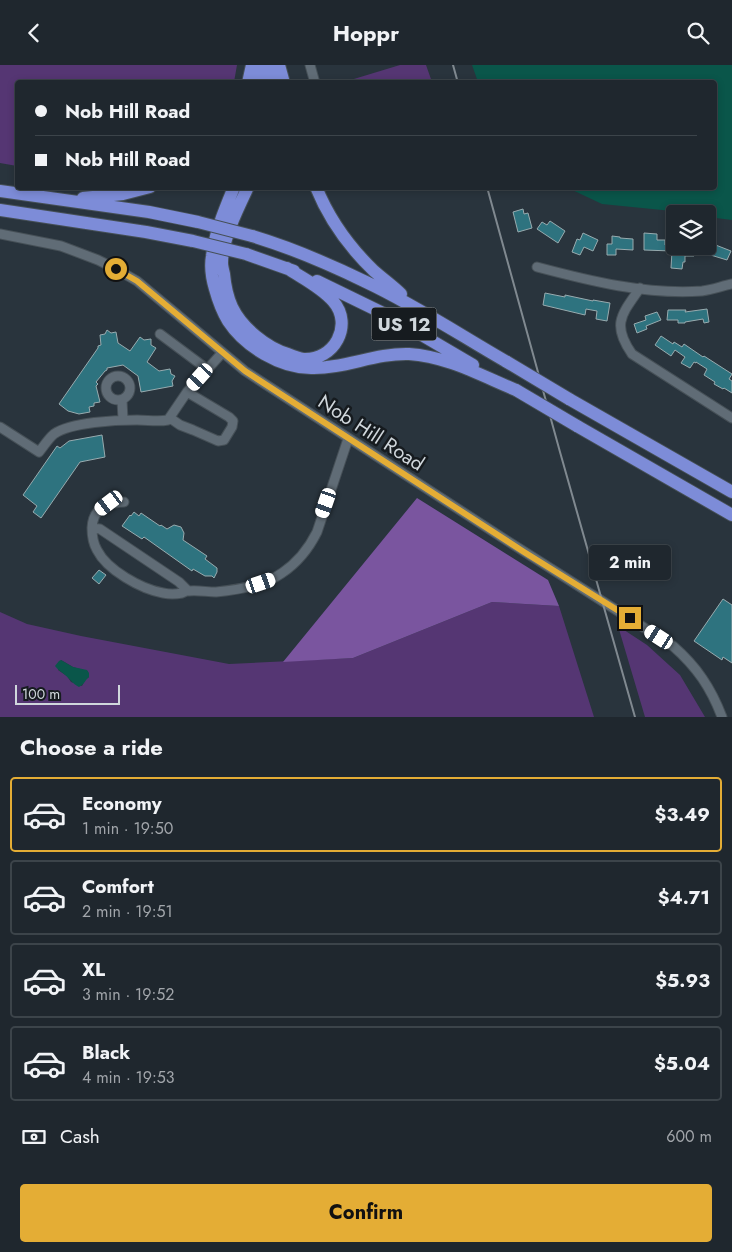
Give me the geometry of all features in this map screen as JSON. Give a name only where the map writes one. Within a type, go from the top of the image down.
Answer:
[{"type":"highway","points":[[249,80],[252,65]]},
{"type":"highway","points":[[261,65],[261,80]]},
{"type":"highway","points":[[270,65],[272,80]]},
{"type":"highway","points":[[279,65],[283,80]]},
{"type":"highway","points":[[62,201],[123,194],[138,190]]},
{"type":"highway","points":[[233,190],[215,237],[211,257],[213,280],[219,303],[229,322],[245,341],[264,355],[286,364],[309,368],[332,368],[383,356],[408,354],[432,357],[454,364],[516,390]]},
{"type":"highway","points":[[247,190],[234,217],[222,262],[226,289],[232,308],[247,328],[264,343],[280,352],[303,359],[319,357],[332,348],[339,338],[342,328],[340,315],[335,302],[287,268]]},
{"type":"highway","points":[[317,190],[330,217],[350,246],[413,307]]},
{"type":"highway","name":"US 12","points":[[0,191],[149,212],[198,222],[280,244],[313,257],[413,307],[732,492]]},
{"type":"highway","name":"US 12","points":[[0,210],[146,232],[192,241],[246,254],[287,268],[392,318],[732,515]]},
{"type":"street","points":[[310,65],[314,80]]},
{"type":"street","name":"Nob Hill Road","points":[[0,234],[61,245],[116,269],[137,281],[245,371],[673,647],[693,666],[704,680],[712,693],[722,717]]},
{"type":"street","points":[[537,267],[623,286],[664,291],[704,291],[732,284]]},
{"type":"street","points":[[640,288],[621,317],[620,326],[624,343],[632,354],[732,418]]},
{"type":"street","points":[[160,335],[207,369]]},
{"type":"street","points":[[0,427],[39,452],[55,434],[65,429],[123,420],[168,420],[187,391],[222,353]]},
{"type":"street","points":[[170,418],[180,425],[218,441],[224,441],[232,427],[232,421],[229,417],[187,391]]},
{"type":"street","points":[[122,400],[123,420]]},
{"type":"street","points":[[124,501],[109,503],[97,511],[92,525],[92,538],[96,550],[105,561],[125,578],[141,586],[164,593],[183,593],[187,590],[215,592],[249,587],[273,579],[282,573],[296,561],[312,541],[317,532],[348,439]]},
{"type":"street","points":[[92,528],[100,529],[187,590]]},
{"type":"shaded area","points":[[0,65],[237,65],[234,80],[15,80],[15,166],[0,163]]},
{"type":"shaded area","points":[[400,65],[426,65],[431,80],[351,80]]},
{"type":"shaded area","points":[[472,65],[732,65],[732,220],[716,218],[716,205],[666,205],[666,210],[602,204],[572,190],[717,190],[717,80],[477,80]]},
{"type":"shaded area","points":[[417,498],[548,580],[559,606],[492,602],[353,658],[283,662]]},
{"type":"shaded area","points":[[492,602],[559,606],[594,717],[0,717],[0,612],[27,624],[229,664],[353,658]],"holes":[[[61,660],[73,667],[87,671],[89,677],[82,686],[71,682],[67,676],[58,670]]]},
{"type":"shaded area","points":[[618,626],[647,645],[680,675],[705,717],[645,717]]},
{"type":"shaded area","points":[[61,660],[73,667],[87,670],[89,677],[81,686],[77,686],[55,666]]},
{"type":"building","points":[[523,209],[524,214],[528,213],[532,228],[518,232],[513,212]]},
{"type":"building","points":[[550,221],[565,231],[558,243],[537,229],[542,222],[547,225]]},
{"type":"building","points":[[583,233],[598,240],[593,251],[584,247],[580,255],[572,252],[577,239],[580,240]]},
{"type":"building","points":[[644,233],[657,234],[657,240],[665,240],[666,251],[644,250]]},
{"type":"building","points":[[612,236],[633,239],[633,250],[616,249],[616,255],[607,255],[607,244],[612,244]]},
{"type":"building","points":[[716,245],[731,251],[727,260],[711,255],[716,255]]},
{"type":"building","points":[[672,255],[694,255],[685,256],[682,269],[671,268]]},
{"type":"building","points":[[545,293],[610,303],[607,321],[596,319],[597,311],[586,309],[585,315],[543,305]]},
{"type":"building","points":[[707,309],[709,322],[704,323],[703,319],[685,323],[678,323],[678,320],[667,320],[668,310],[686,310],[685,312]]},
{"type":"building","points":[[657,312],[661,320],[646,326],[647,329],[637,333],[634,324],[646,320],[645,316]]},
{"type":"building","points":[[107,330],[111,333],[116,332],[118,343],[130,351],[140,337],[144,340],[151,339],[151,345],[156,348],[147,362],[159,371],[170,369],[171,374],[175,376],[172,381],[173,386],[141,392],[138,376],[123,365],[107,368],[96,382],[98,384],[96,386],[100,402],[94,403],[94,406],[89,407],[90,412],[79,414],[68,411],[59,404],[98,346],[101,345],[100,335],[105,334]]},
{"type":"building","points":[[661,336],[673,344],[674,342],[682,347],[684,344],[732,374],[729,379],[732,381],[732,393],[714,384],[715,382],[704,375],[707,369],[696,362],[690,368],[681,363],[685,357],[675,350],[671,356],[655,345]]},
{"type":"building","points":[[102,435],[105,457],[80,462],[41,518],[33,512],[37,506],[23,495],[57,446],[60,448],[69,441]]},
{"type":"building","points":[[134,512],[139,516],[141,513],[167,529],[174,525],[181,527],[184,533],[183,540],[207,556],[205,559],[217,568],[214,578],[212,576],[205,576],[193,569],[192,571],[144,537],[142,539],[122,526]]},
{"type":"building","points":[[99,570],[106,575],[99,584],[92,578]]},
{"type":"building","points":[[723,599],[732,605],[732,663],[723,657],[722,660],[694,641]]},
{"type":"railway","points":[[453,65],[457,80]]},
{"type":"railway","points":[[488,190],[635,717]]},
{"type":"route","points":[[116,269],[137,281],[245,371],[603,603],[630,618]]}]
